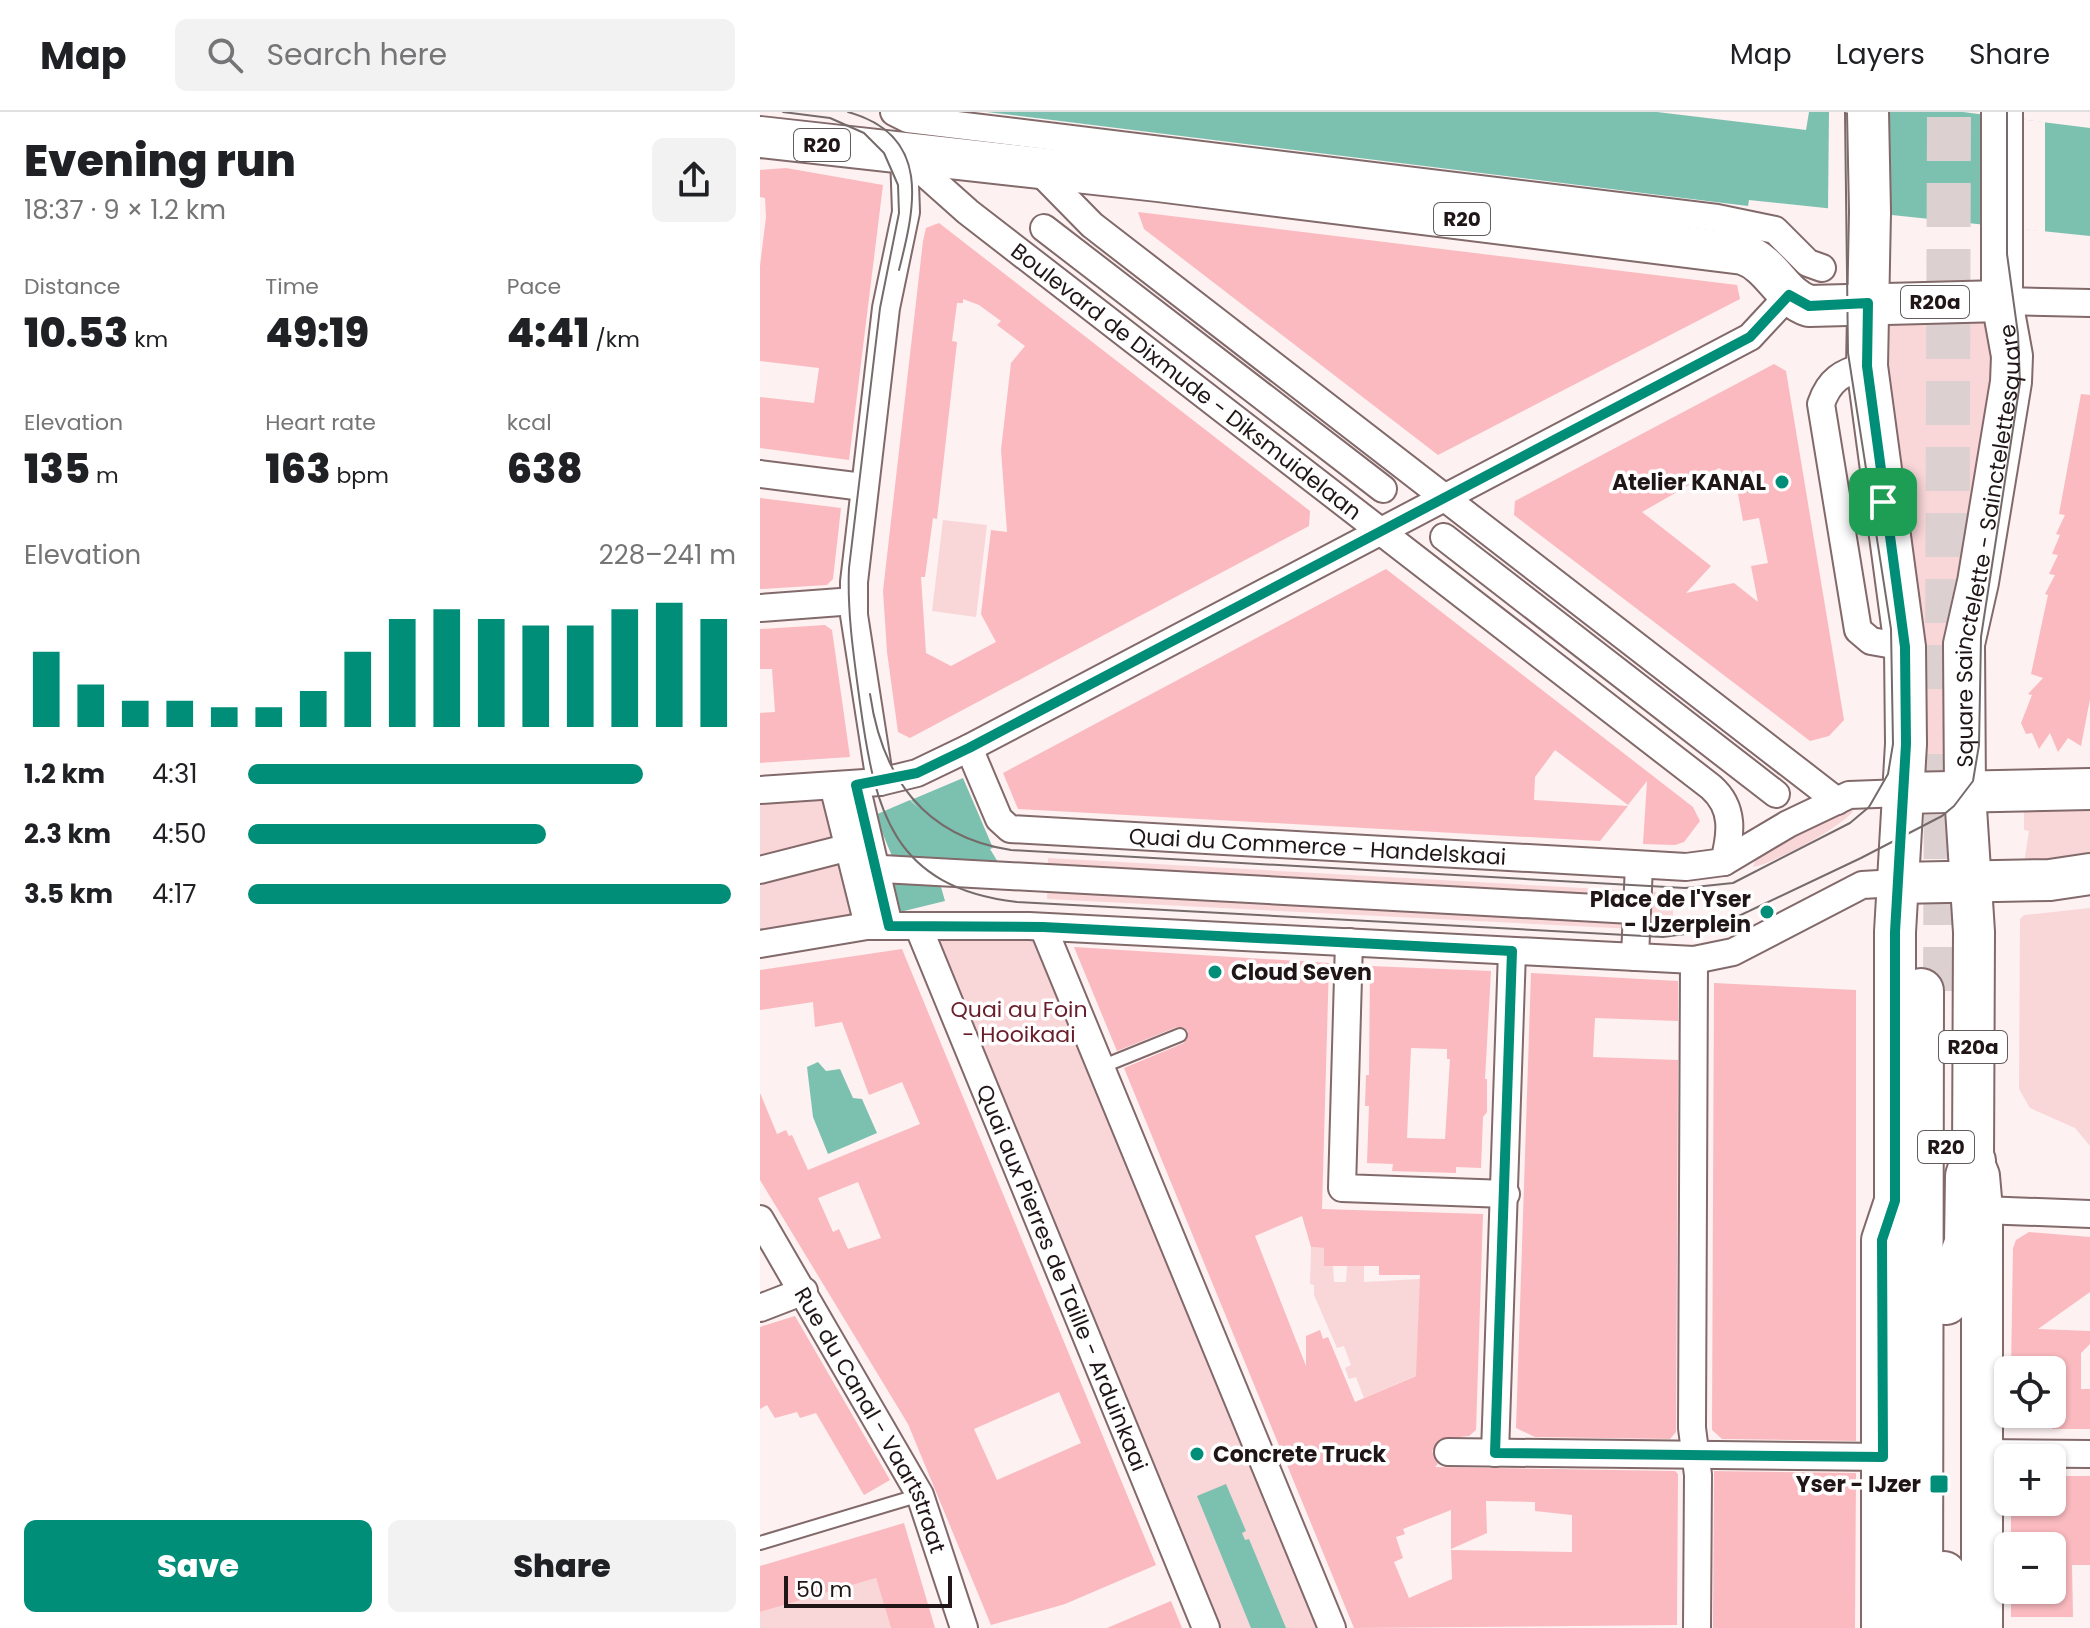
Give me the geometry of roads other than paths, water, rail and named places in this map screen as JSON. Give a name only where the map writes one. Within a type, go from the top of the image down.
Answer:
[{"type":"highway","name":"R20","points":[[1920,1628],[1932,1565],[1946,1302],[1933,991],[1923,1338],[1932,1565],[1943,1628]]},
{"type":"highway","points":[[1946,1302],[1967,1243],[1968,1176],[1973,1161]]},
{"type":"highway","points":[[1895,1201],[1923,1338]]},
{"type":"highway","points":[[1905,1628],[1906,1588],[1932,1565],[1955,1628]]},
{"type":"main road","name":"R20a","points":[[1868,112],[1867,366],[1905,647],[1903,793]]},
{"type":"main road","name":"Square Sainctelette - Sainctelettesquare","points":[[1965,793],[1964,644],[1978,582],[2011,382],[2012,356],[2002,301],[2002,114]]},
{"type":"main road","name":"R20","points":[[760,137],[1743,254],[1768,268],[1789,295]]},
{"type":"main road","name":"Square Sainctelette - Sainctelettesquare","points":[[1789,295],[1809,306],[2002,301]]},
{"type":"main road","points":[[1882,1628],[1882,1240],[1895,1201],[1897,883],[1903,793],[2090,789]]},
{"type":"main road","points":[[1965,793],[1972,882]]},
{"type":"main road","points":[[1897,883],[2050,880],[2090,874]]},
{"type":"main road","name":"R20a","points":[[1972,882],[1973,1161],[1982,1210],[1982,1628]]},
{"type":"street","name":"R20","points":[[894,112],[908,119],[1170,159],[1717,226],[1775,230],[1808,263],[1822,268]]},
{"type":"street","points":[[878,922],[863,863],[857,787],[854,601],[863,487],[888,289],[906,212],[904,155]]},
{"type":"street","name":"Boulevard de Dixmude - Diksmuidelaan","points":[[904,155],[968,212],[1719,794],[1730,821],[1724,862]]},
{"type":"street","points":[[1036,168],[1092,225],[1837,801]]},
{"type":"street","name":"Boulevard de Dixmude - Diksmuidelaan","points":[[1044,228],[1383,489]]},
{"type":"street","points":[[760,790],[857,787],[917,773],[969,748],[1750,337],[1789,295]]},
{"type":"street","points":[[2002,301],[2090,303]]},
{"type":"street","points":[[760,474],[863,487]]},
{"type":"street","points":[[1444,537],[1776,794]]},
{"type":"street","points":[[760,608],[854,601]]},
{"type":"street","name":"Quai du Commerce - Handelskaai","points":[[969,748],[999,819],[1006,828],[1023,831],[1639,865],[1686,867],[1724,862]]},
{"type":"street","points":[[857,787],[878,922]]},
{"type":"street","points":[[1724,862],[1837,801],[1861,793],[1903,793]]},
{"type":"street","points":[[760,870],[863,863],[1632,910]]},
{"type":"street","points":[[1635,957],[1639,865]]},
{"type":"street","points":[[760,944],[878,922],[918,926],[1043,927],[1694,960],[1733,952],[1862,885],[1897,883]]},
{"type":"street","name":"Quai aux Pierres de Taille - Arduinkaai","points":[[918,926],[1206,1628]]},
{"type":"street","points":[[1043,927],[1332,1628]]},
{"type":"street","points":[[1349,942],[1342,1188],[1506,1194]]},
{"type":"street","points":[[1495,1453],[1512,951]]},
{"type":"street","points":[[1694,960],[1692,1428],[1697,1628]]},
{"type":"street","points":[[1982,1210],[2090,1214]]},
{"type":"street","name":"Rue du Canal - Vaartstraat","points":[[760,1219],[920,1495],[964,1628]]},
{"type":"street","points":[[760,1308],[804,1291]]},
{"type":"street","points":[[1448,1452],[1883,1457]]},
{"type":"street","points":[[1983,1453],[2090,1454]]},
{"type":"lane","points":[[1101,1067],[1180,1035]]},
{"type":"lane","points":[[760,1543],[920,1495]]},
{"type":"tunnel","points":[[1947,689],[1949,112]]},
{"type":"tunnel","points":[[1945,991],[1946,754]]},
{"type":"tram line","points":[[783,112],[830,118],[864,133],[884,153],[898,185],[899,213],[880,308],[849,568],[849,602],[860,703],[873,778],[883,809],[897,837],[916,861],[942,880],[975,894],[1017,902],[1663,937],[1707,931],[1861,858],[1942,816],[1973,781],[1979,745],[1981,637],[2020,383],[2018,334],[2007,254],[2007,112]]},
{"type":"tram line","points":[[848,112],[875,123],[894,138],[905,155],[911,176],[912,198],[899,270]]},
{"type":"tram line","points":[[870,694],[885,752],[912,798],[931,817],[954,832],[980,843],[1011,850],[1685,888],[1733,883],[1850,823],[1869,807],[1888,774],[1893,744],[1891,629],[1848,353],[1845,112]]},
{"type":"place","name":"Atelier KANAL","points":[[1782,482]]},
{"type":"place","name":"Place de l'Yser - IJzerplein","points":[[1767,912]]},
{"type":"place","name":"Cloud Seven","points":[[1215,972]]},
{"type":"place","name":"Concrete Truck","points":[[1197,1454]]},
{"type":"place","name":"Yser - IJzer","points":[[1939,1484]]},
{"type":"park label","name":"Quai au Foin - Hooikaai","points":[[1019,1022]]}]
